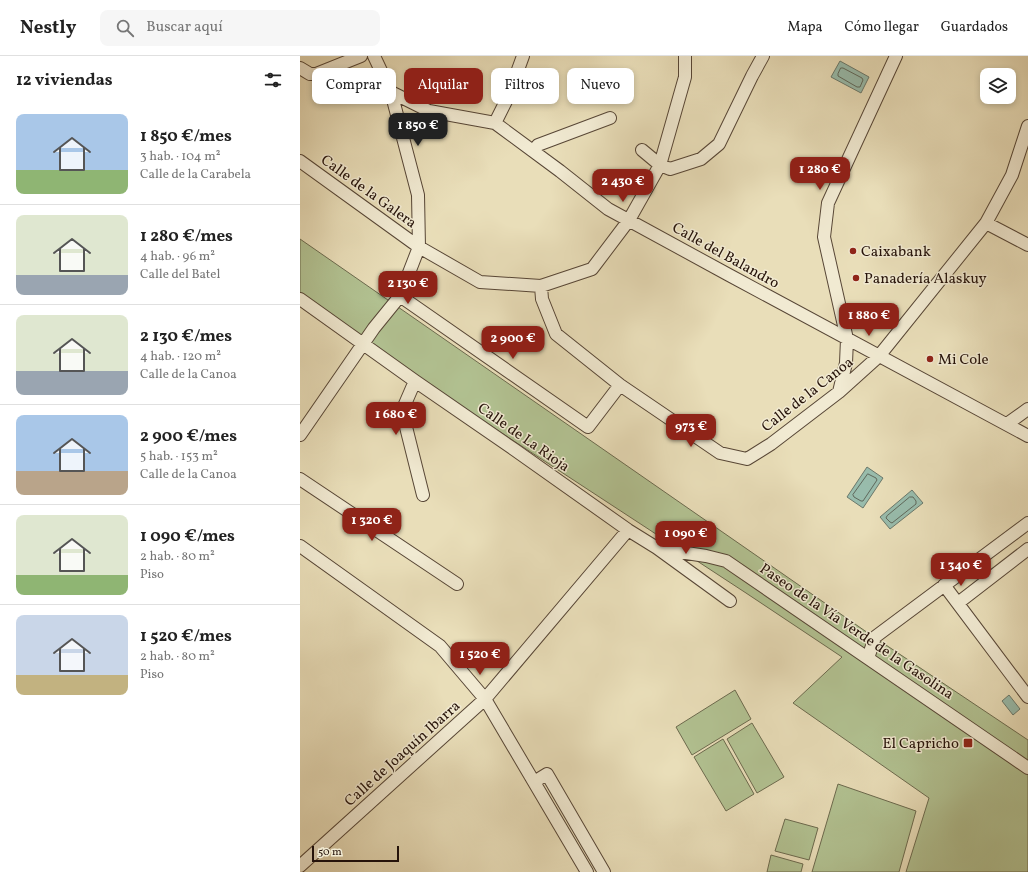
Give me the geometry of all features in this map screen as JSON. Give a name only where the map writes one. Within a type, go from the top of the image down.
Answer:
[{"type":"street","points":[[300,68],[310,74],[316,74],[361,56]]},
{"type":"street","points":[[374,56],[380,68]]},
{"type":"street","points":[[495,123],[508,97],[523,56]]},
{"type":"street","points":[[542,286],[592,269],[629,220],[660,165],[685,77],[685,56]]},
{"type":"street","points":[[642,150],[660,165],[670,169],[701,159],[719,144],[763,56]]},
{"type":"street","points":[[839,392],[846,363],[847,338],[824,237],[828,203],[896,56]]},
{"type":"street","name":"Calle del Balandro","points":[[396,94],[429,111],[495,123],[608,209],[1028,436]]},
{"type":"street","points":[[300,435],[379,321],[400,296],[419,248],[418,195],[394,104]]},
{"type":"street","points":[[533,151],[538,145],[610,118]]},
{"type":"street","name":"Calle de la Canoa","points":[[542,286],[542,299],[556,334],[620,385],[720,453],[747,459],[771,444],[839,392],[879,356],[986,223],[1012,175],[1028,126]]},
{"type":"street","name":"Calle de la Galera","points":[[300,161],[419,248],[480,282],[542,286]]},
{"type":"street","points":[[986,223],[1028,245]]},
{"type":"street","points":[[400,296],[588,427],[620,385]]},
{"type":"street","name":"Calle de La Rioja","points":[[300,299],[628,530],[657,548],[730,601]]},
{"type":"street","points":[[415,381],[402,411],[423,495]]},
{"type":"street","points":[[1007,424],[1028,410]]},
{"type":"street","points":[[300,479],[457,584]]},
{"type":"street","points":[[868,658],[875,637],[1028,523]]},
{"type":"street","name":"Calle de Joaquín Ibarra","points":[[300,866],[485,699],[628,530]]},
{"type":"street","points":[[300,546],[440,646],[485,699],[587,872]]},
{"type":"street","name":"Paseo de la Vía Verde de la Gasolina","points":[[657,548],[706,556],[726,561],[1028,767]]},
{"type":"street","points":[[958,603],[1028,549]]},
{"type":"street","points":[[944,585],[1028,697]]},
{"type":"street","points":[[534,782],[547,774],[604,872]]},
{"type":"shaded area","points":[[300,239],[868,633],[1028,740],[1028,872],[906,872],[929,798],[793,703],[842,657],[300,301]]},
{"type":"shaded area","points":[[735,690],[751,719],[692,755],[676,727]]},
{"type":"shaded area","points":[[752,723],[784,777],[757,793],[727,739]]},
{"type":"shaded area","points":[[723,739],[754,794],[726,811],[694,757]]},
{"type":"shaded area","points":[[838,784],[916,811],[899,872],[812,872]]},
{"type":"shaded area","points":[[785,819],[818,828],[809,860],[775,851]]},
{"type":"shaded area","points":[[771,855],[803,864],[801,872],[767,872]]},
{"type":"water","points":[[840,61],[869,77],[861,93],[831,77]]},
{"type":"water","points":[[867,467],[883,478],[863,508],[847,497]]},
{"type":"water","points":[[912,490],[923,503],[890,529],[880,517]]},
{"type":"water","points":[[1009,695],[1020,709],[1013,715],[1002,701]]},
{"type":"place","name":"Caixabank","points":[[853,251]]},
{"type":"place","name":"Panadería Alaskuy","points":[[856,278]]},
{"type":"place","name":"Mi Cole","points":[[930,359]]},
{"type":"place","name":"El Capricho","points":[[968,743]]}]
